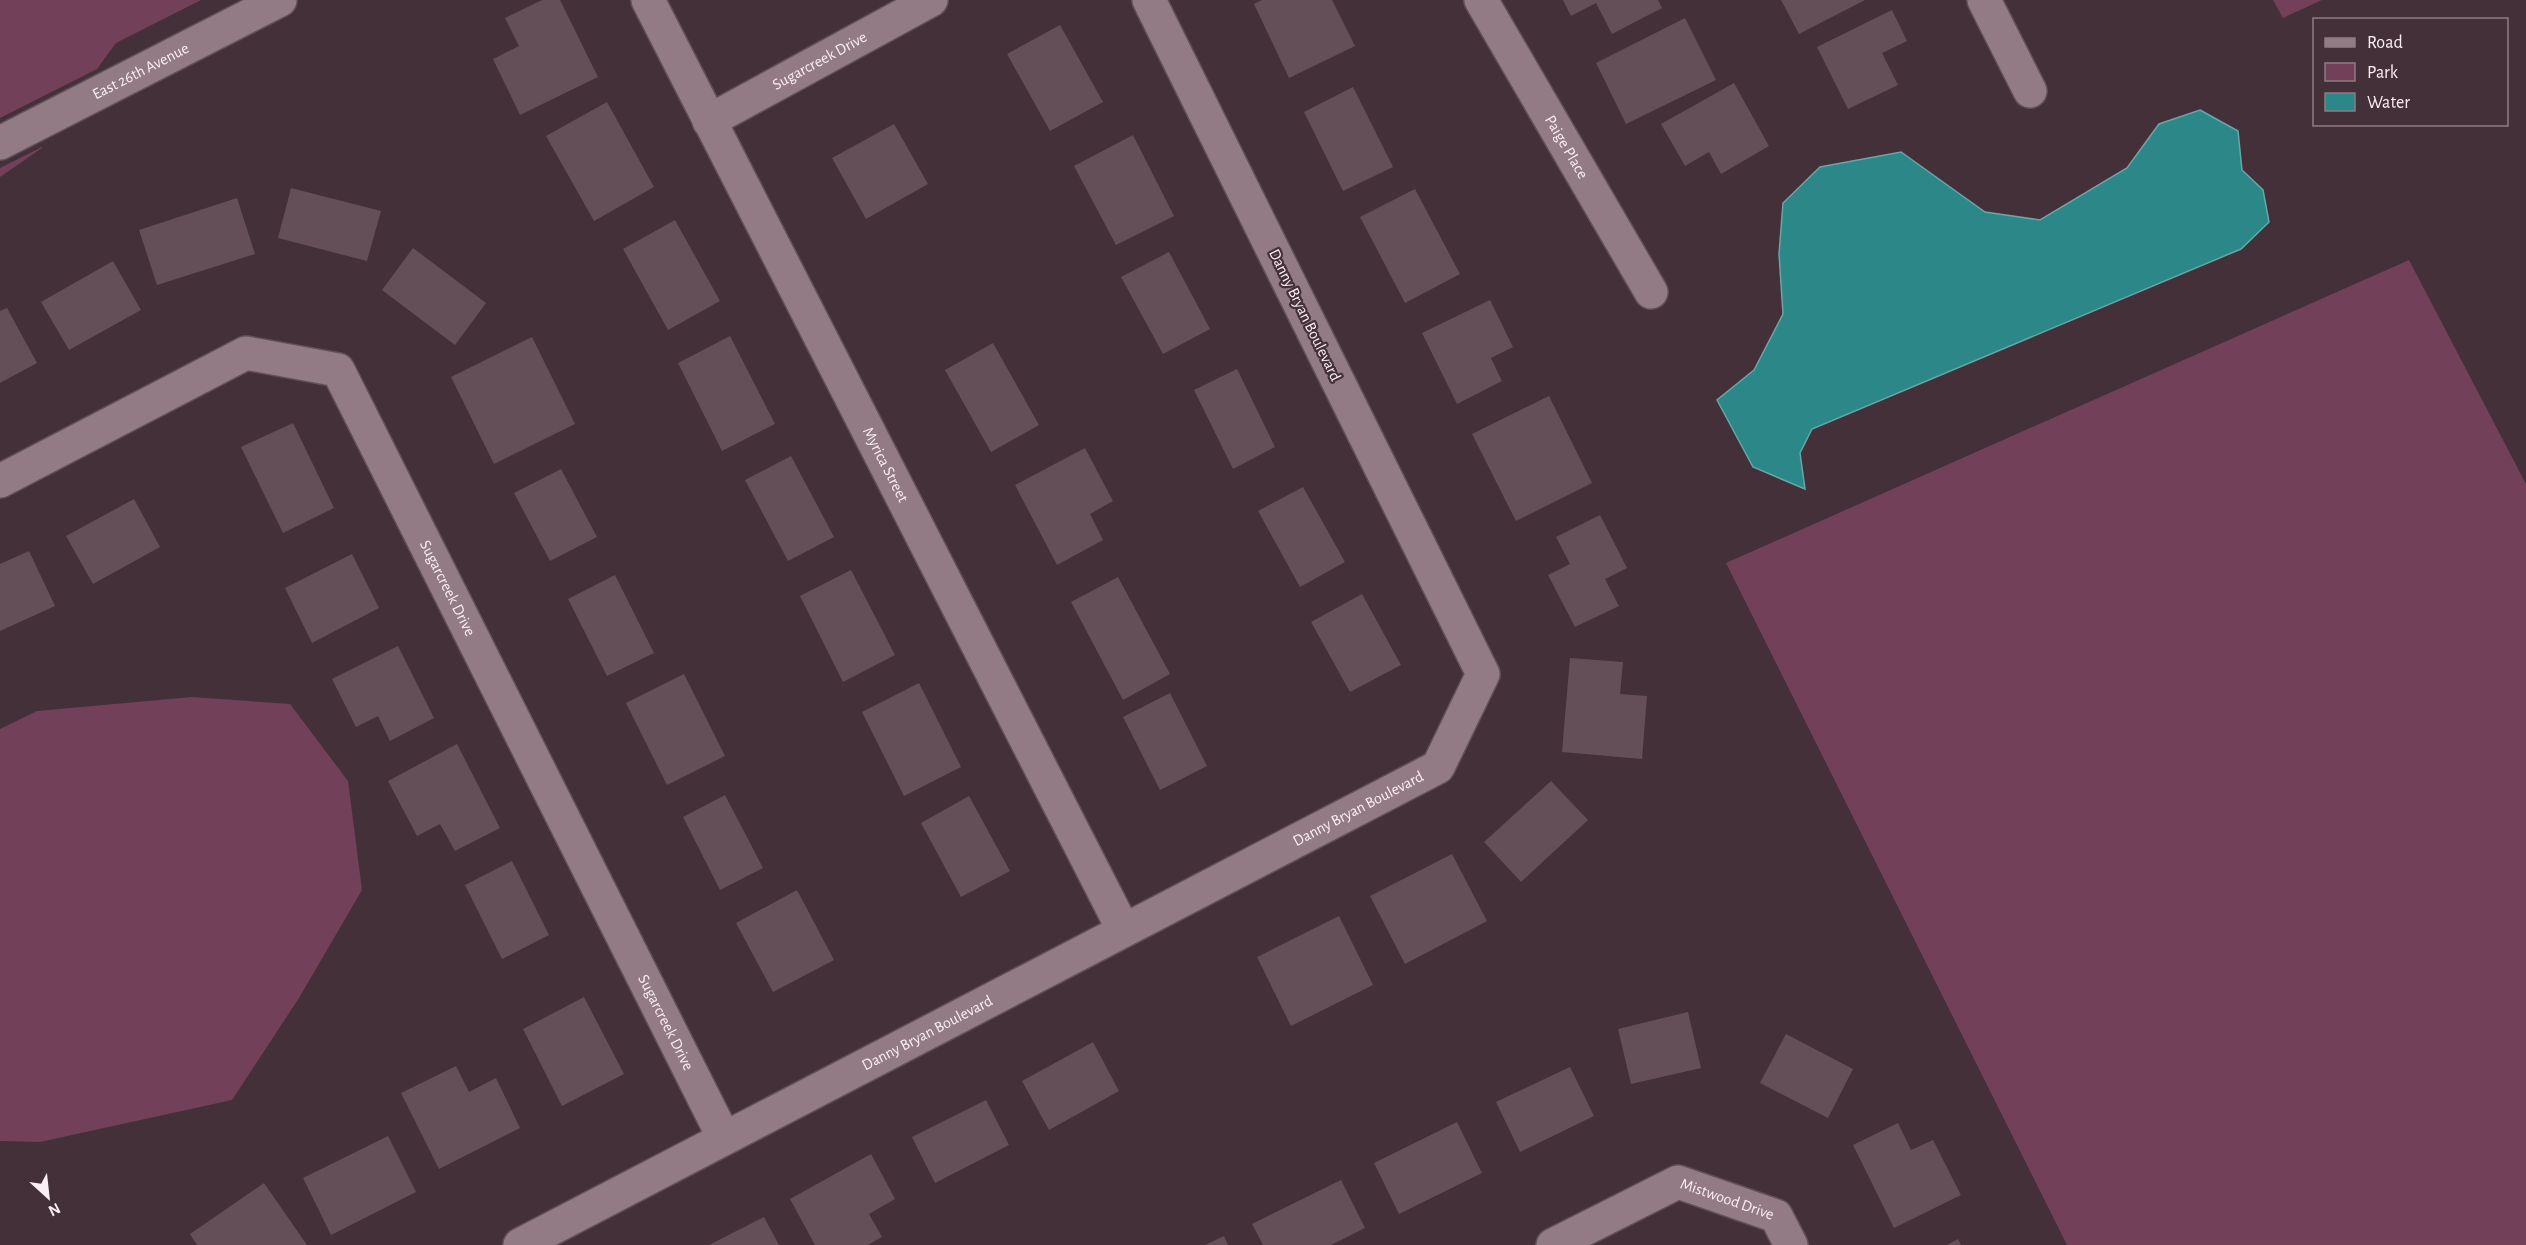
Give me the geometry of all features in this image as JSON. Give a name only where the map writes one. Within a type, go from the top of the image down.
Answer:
[{"type":"street","name":"East 26th Avenue","points":[[0,143],[280,0]]},
{"type":"street","name":"Myrica Street","points":[[648,0],[1123,929]]},
{"type":"street","name":"Sugarcreek Drive","points":[[709,121],[931,0]]},
{"type":"street","name":"Danny Bryan Boulevard","points":[[520,1245],[1438,767],[1483,674],[1149,0]]},
{"type":"street","name":"Paige Place","points":[[1480,0],[1652,292]]},
{"type":"street","points":[[1984,0],[2030,91]]},
{"type":"street","name":"Sugarcreek Drive","points":[[0,481],[246,353],[339,370],[723,1138]]},
{"type":"street","name":"Mistwood Drive","points":[[1554,1245],[1678,1182],[1776,1216],[1791,1245]]},
{"type":"green space","points":[[0,0],[201,0],[116,43],[97,69],[0,118]]},
{"type":"green space","points":[[2273,0],[2322,0],[2283,18]]},
{"type":"green space","points":[[42,148],[0,177],[0,168]]},
{"type":"green space","points":[[2409,260],[2526,484],[2526,1245],[2067,1245],[1726,563]]},
{"type":"green space","points":[[192,697],[290,704],[348,781],[362,890],[299,998],[232,1100],[40,1142],[0,1141],[0,729],[37,711]]},
{"type":"water","points":[[2200,110],[2238,131],[2242,170],[2263,190],[2269,222],[2241,249],[1812,429],[1800,453],[1805,489],[1753,467],[1717,400],[1754,370],[1783,314],[1779,254],[1783,203],[1820,167],[1901,152],[1985,212],[2040,220],[2127,168],[2159,124]]},
{"type":"building","points":[[542,0],[560,0],[598,77],[520,115],[493,59],[519,46],[505,18]]},
{"type":"building","points":[[1262,0],[1332,0],[1355,46],[1289,78],[1254,4]]},
{"type":"building","points":[[1563,0],[1658,0],[1662,8],[1612,34],[1596,3],[1571,16]]},
{"type":"building","points":[[1781,0],[1865,0],[1799,34]]},
{"type":"building","points":[[1892,10],[1907,41],[1882,53],[1898,85],[1848,109],[1817,47]]},
{"type":"building","points":[[1685,18],[1716,80],[1626,124],[1596,63]]},
{"type":"building","points":[[1060,25],[1103,102],[1050,131],[1007,54]]},
{"type":"building","points":[[1734,83],[1769,146],[1721,174],[1709,152],[1685,166],[1661,124]]},
{"type":"building","points":[[1353,87],[1393,167],[1343,191],[1304,112]]},
{"type":"building","points":[[607,102],[654,187],[594,221],[546,136]]},
{"type":"building","points":[[894,124],[928,184],[866,219],[832,158]]},
{"type":"building","points":[[1133,135],[1174,216],[1116,245],[1074,166]]},
{"type":"building","points":[[291,188],[381,211],[367,261],[278,238]]},
{"type":"building","points":[[1415,189],[1460,274],[1405,303],[1360,217]]},
{"type":"building","points":[[237,198],[255,254],[157,285],[139,230]]},
{"type":"building","points":[[675,220],[720,301],[668,330],[623,249]]},
{"type":"building","points":[[413,248],[486,303],[455,345],[382,290]]},
{"type":"building","points":[[1169,252],[1210,329],[1163,354],[1121,277]]},
{"type":"building","points":[[113,261],[141,310],[69,350],[41,302]]},
{"type":"building","points":[[1490,300],[1513,347],[1491,358],[1502,381],[1457,404],[1422,333]]},
{"type":"building","points":[[7,308],[37,363],[0,383],[0,311]]},
{"type":"building","points":[[730,336],[775,424],[722,451],[678,363]]},
{"type":"building","points":[[532,337],[575,424],[494,464],[451,377]]},
{"type":"building","points":[[993,343],[1039,425],[991,452],[945,370]]},
{"type":"building","points":[[1237,369],[1275,447],[1233,469],[1194,390]]},
{"type":"building","points":[[1549,396],[1592,483],[1516,521],[1472,434]]},
{"type":"building","points":[[293,423],[334,508],[283,533],[241,447]]},
{"type":"building","points":[[1085,448],[1113,501],[1090,514],[1103,540],[1057,565],[1015,485]]},
{"type":"building","points":[[791,456],[834,537],[788,561],[745,480]]},
{"type":"building","points":[[561,469],[597,537],[550,561],[514,493]]},
{"type":"building","points":[[1303,487],[1345,562],[1300,587],[1258,511]]},
{"type":"building","points":[[134,499],[160,547],[93,584],[66,536]]},
{"type":"building","points":[[1600,515],[1627,568],[1605,579],[1619,606],[1575,627],[1548,575],[1570,564],[1556,537]]},
{"type":"building","points":[[29,551],[55,606],[0,631],[0,564]]},
{"type":"building","points":[[352,554],[379,608],[312,643],[285,588]]},
{"type":"building","points":[[851,570],[895,655],[843,682],[800,596]]},
{"type":"building","points":[[615,575],[654,653],[607,676],[568,599]]},
{"type":"building","points":[[1118,577],[1170,674],[1123,700],[1071,602]]},
{"type":"building","points":[[1362,594],[1401,665],[1350,692],[1311,622]]},
{"type":"building","points":[[398,646],[434,718],[390,741],[378,716],[356,727],[332,679]]},
{"type":"building","points":[[1570,658],[1623,662],[1620,694],[1647,696],[1642,759],[1562,752]]},
{"type":"building","points":[[684,674],[725,756],[667,785],[626,703]]},
{"type":"building","points":[[919,683],[961,767],[904,796],[862,712]]},
{"type":"building","points":[[1170,693],[1207,766],[1160,790],[1123,717]]},
{"type":"building","points":[[457,744],[500,828],[455,851],[440,824],[417,836],[388,781]]},
{"type":"building","points":[[1551,781],[1588,820],[1521,882],[1484,842]]},
{"type":"building","points":[[725,795],[763,868],[720,890],[683,817]]},
{"type":"building","points":[[969,796],[1010,871],[961,897],[921,823]]},
{"type":"building","points":[[1452,854],[1487,921],[1405,964],[1370,896]]},
{"type":"building","points":[[512,861],[549,935],[502,959],[465,885]]},
{"type":"building","points":[[797,890],[834,960],[773,992],[736,923]]},
{"type":"building","points":[[1339,916],[1373,985],[1291,1026],[1257,957]]},
{"type":"building","points":[[584,997],[624,1074],[562,1106],[523,1029]]},
{"type":"building","points":[[1688,1012],[1701,1068],[1631,1084],[1618,1029]]},
{"type":"building","points":[[1786,1034],[1853,1069],[1828,1118],[1760,1083]]},
{"type":"building","points":[[1093,1042],[1119,1091],[1049,1130],[1022,1081]]},
{"type":"building","points":[[456,1066],[469,1092],[496,1078],[520,1128],[439,1169],[401,1093]]},
{"type":"building","points":[[1570,1067],[1594,1116],[1520,1152],[1496,1102]]},
{"type":"building","points":[[986,1100],[1009,1145],[935,1183],[912,1137]]},
{"type":"building","points":[[1457,1122],[1482,1173],[1399,1214],[1374,1163]]},
{"type":"building","points":[[1898,1123],[1911,1150],[1933,1140],[1961,1195],[1894,1228],[1853,1145]]},
{"type":"building","points":[[388,1136],[416,1192],[331,1235],[303,1178]]},
{"type":"building","points":[[871,1154],[895,1199],[869,1214],[882,1237],[868,1245],[815,1245],[790,1199]]},
{"type":"building","points":[[1341,1180],[1365,1228],[1331,1245],[1263,1245],[1252,1224]]},
{"type":"building","points":[[264,1183],[307,1245],[197,1245],[190,1234]]},
{"type":"building","points":[[764,1217],[779,1245],[709,1245]]},
{"type":"building","points":[[1224,1236],[1228,1245],[1205,1245]]},
{"type":"building","points":[[1958,1239],[1961,1245],[1947,1245]]}]
